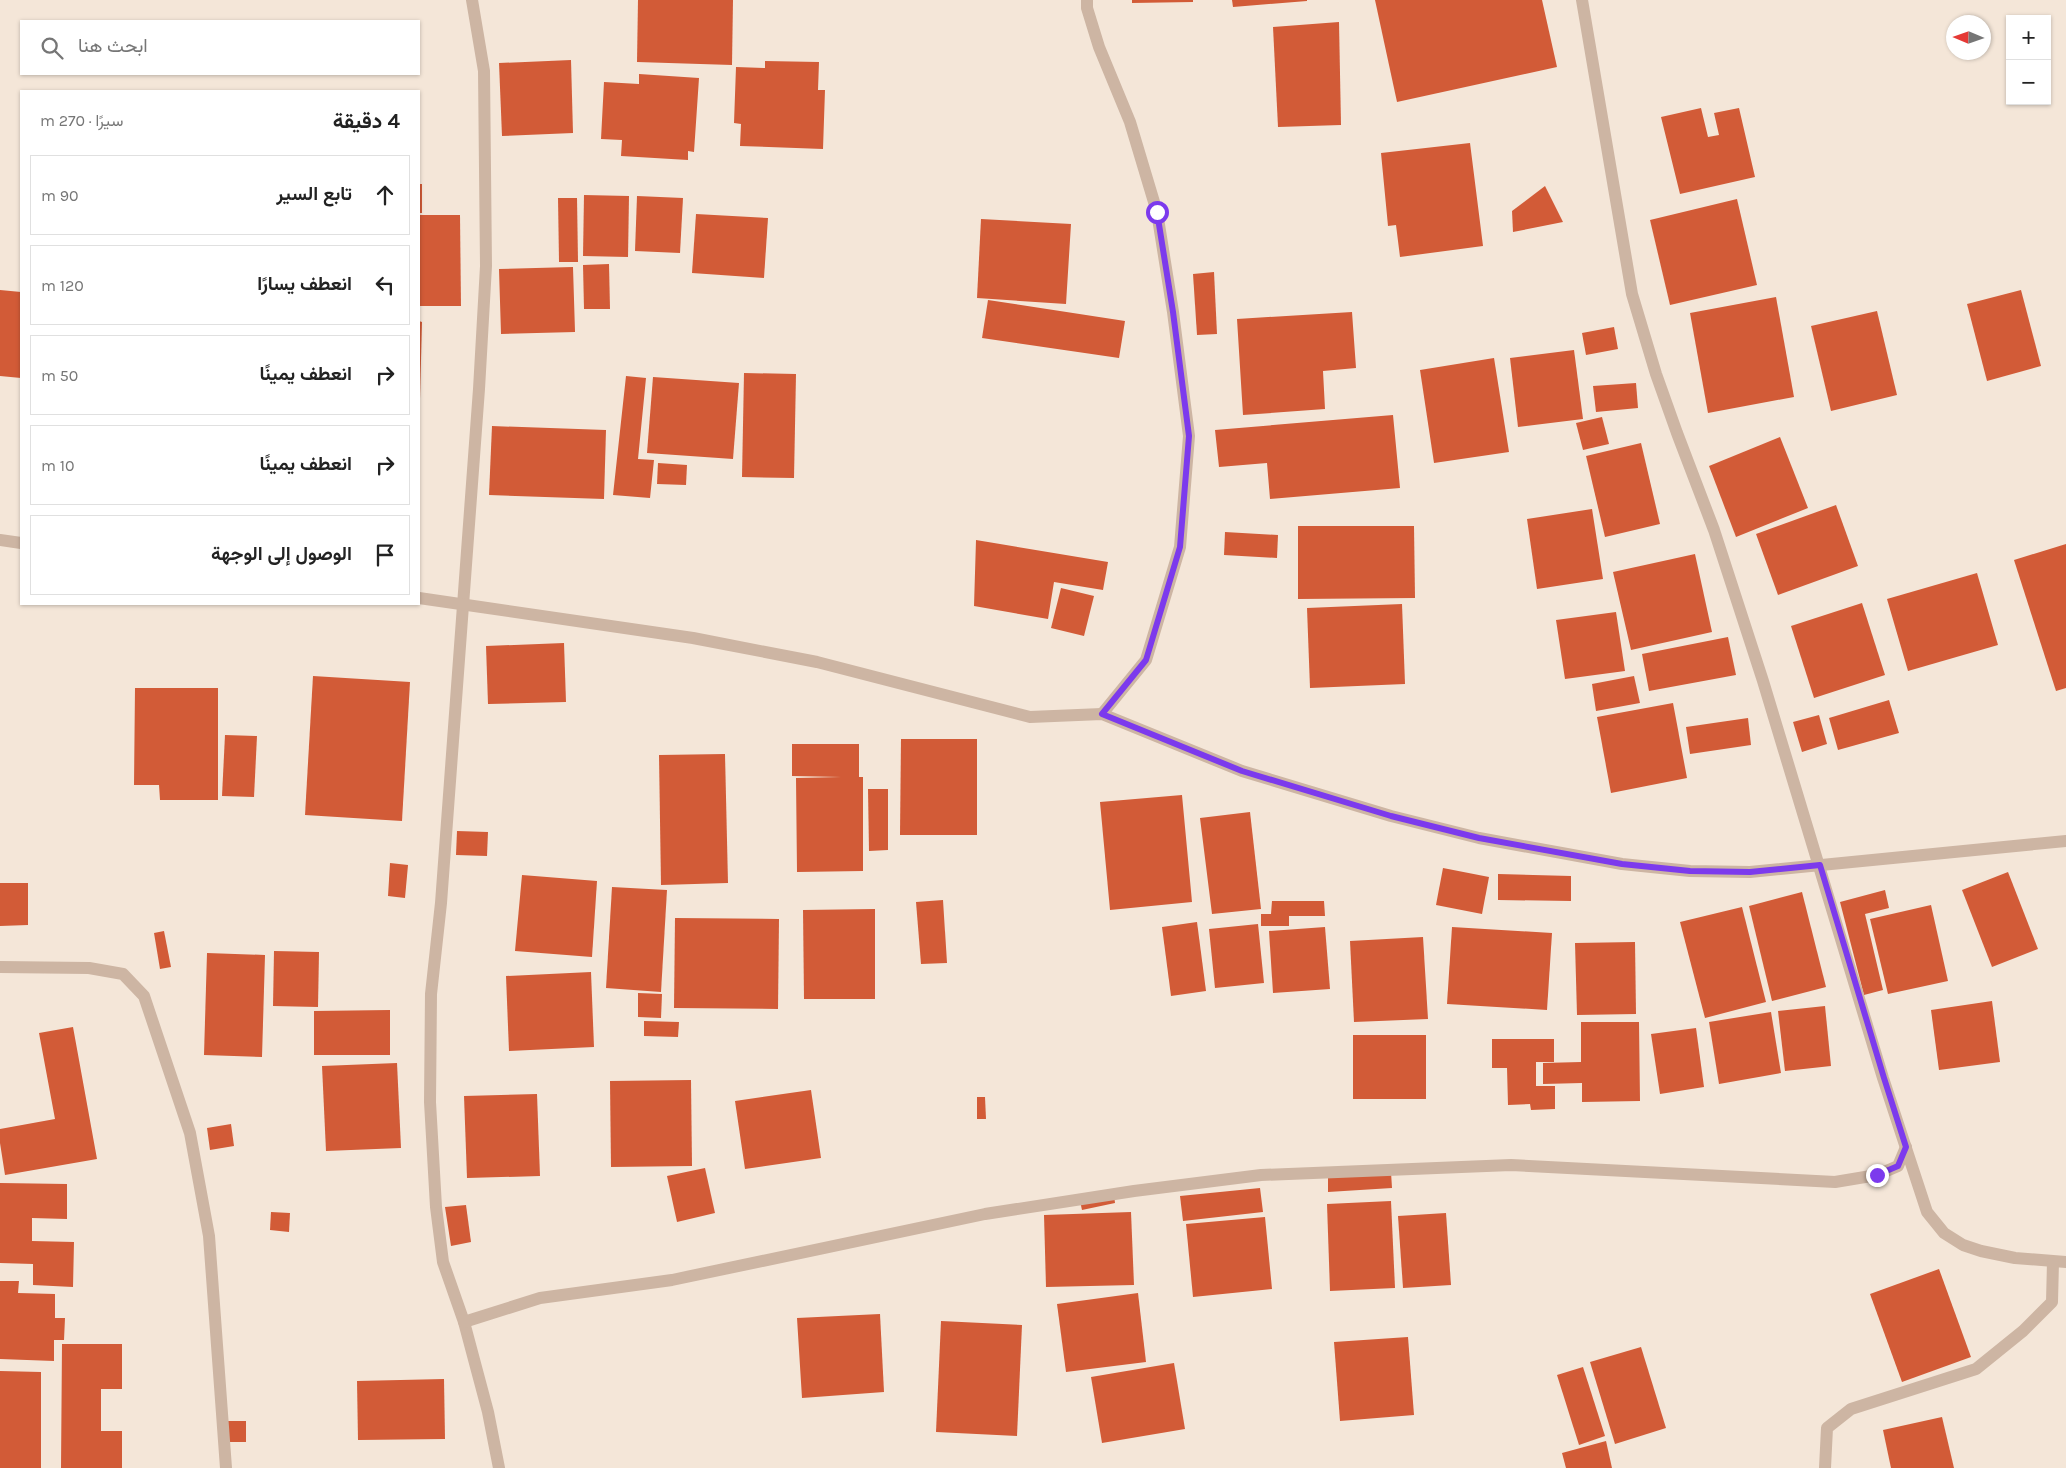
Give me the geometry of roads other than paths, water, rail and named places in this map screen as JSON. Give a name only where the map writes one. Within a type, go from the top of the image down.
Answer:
[{"type":"street","points":[[472,0],[484,71],[486,266],[441,903],[431,994],[430,1102],[436,1207],[443,1262],[464,1322],[488,1412],[499,1468]]},
{"type":"street","points":[[1087,0],[1087,8],[1098,46],[1130,122],[1157,212],[1173,312],[1189,436],[1180,547],[1146,660],[1102,714]]},
{"type":"street","points":[[1582,0],[1632,294],[1677,433],[1717,539],[1927,1212],[1944,1233],[1963,1245],[1981,1251],[2060,1262],[2052,1302],[2023,1331],[1976,1369],[1851,1408],[1827,1428],[1825,1468]]},
{"type":"street","points":[[0,540],[20,543]]},
{"type":"street","points":[[420,598],[693,638],[817,662],[1030,716],[1102,714],[1242,771],[1391,816],[1479,838],[1622,864],[1690,871],[1750,872],[2066,841]]},
{"type":"street","points":[[0,968],[89,968],[123,974],[144,996],[190,1133],[209,1236],[226,1468]]},
{"type":"street","points":[[464,1322],[540,1298],[672,1280],[985,1214],[1262,1175],[1511,1165],[1835,1182],[1877,1175],[1898,1166],[1906,1147]]}]
